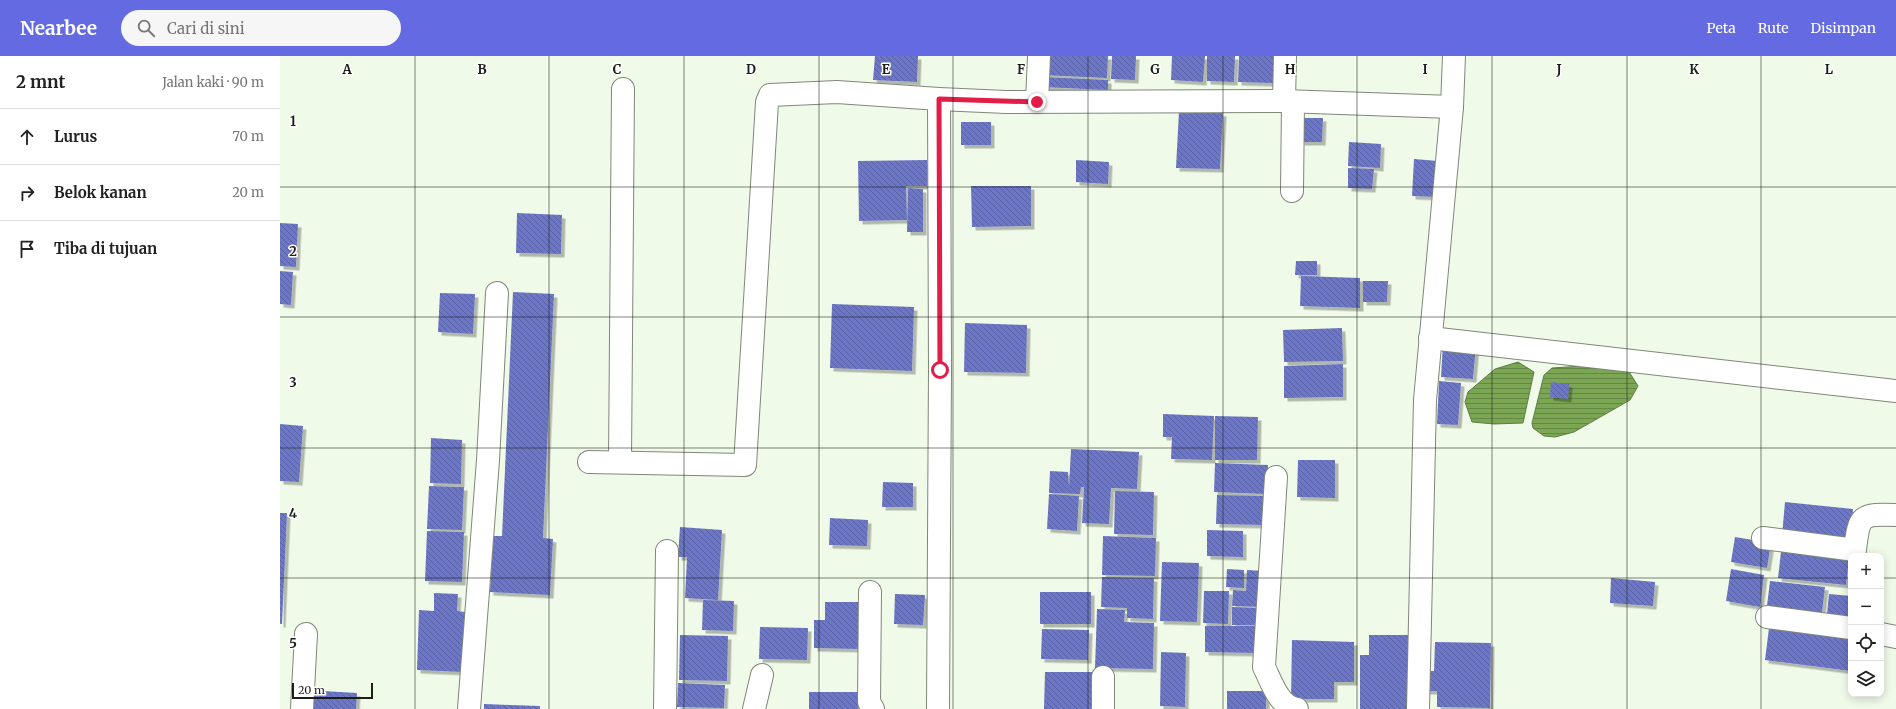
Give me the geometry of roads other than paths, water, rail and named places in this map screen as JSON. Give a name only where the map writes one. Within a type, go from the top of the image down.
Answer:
[{"type":"street","points":[[1037,102],[1039,56]]},
{"type":"street","points":[[1285,56],[1289,101],[1292,191]]},
{"type":"street","points":[[1418,709],[1425,400],[1452,107],[1454,56]]},
{"type":"street","points":[[620,462],[623,89]]},
{"type":"street","points":[[589,462],[745,465],[767,102],[770,95],[837,92],[939,99],[1037,102],[1289,101],[1452,107]]},
{"type":"street","points":[[938,709],[940,370],[939,99]]},
{"type":"street","points":[[469,709],[488,460],[497,293]]},
{"type":"street","points":[[1430,338],[1896,391]]},
{"type":"street","points":[[1276,477],[1264,667],[1277,695],[1292,708],[1297,709]]},
{"type":"street","points":[[1763,538],[1855,553],[1858,530],[1861,521],[1870,514],[1896,515]]},
{"type":"street","points":[[665,709],[667,551]]},
{"type":"street","points":[[870,592],[869,702],[873,709]]},
{"type":"street","points":[[1767,617],[1848,628]]},
{"type":"street","points":[[302,709],[306,634]]},
{"type":"street","points":[[1884,635],[1896,637]]},
{"type":"street","points":[[754,709],[762,675]]},
{"type":"street","points":[[1103,709],[1104,678]]}]
